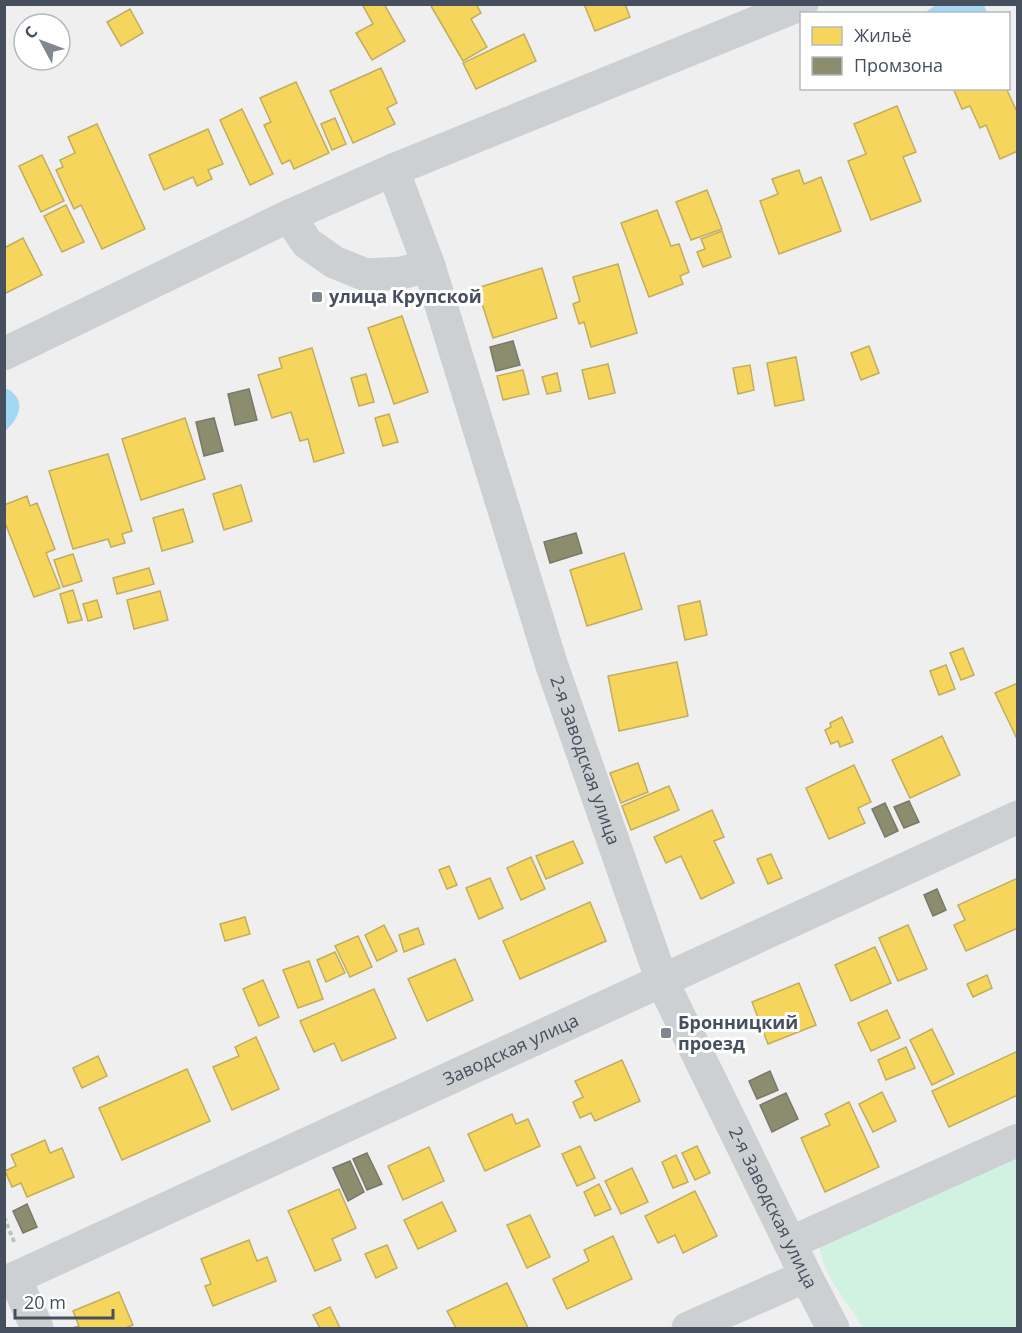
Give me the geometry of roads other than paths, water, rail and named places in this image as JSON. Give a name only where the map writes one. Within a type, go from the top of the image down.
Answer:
[{"type":"street","points":[[4,354],[289,216],[393,170],[802,4]]},
{"type":"street","name":"2-я Заводская улица","points":[[393,170],[429,266],[551,663],[662,981],[833,1329]]},
{"type":"street","points":[[289,216],[307,243],[334,262],[366,275],[401,273],[429,266]]},
{"type":"street","name":"Заводская улица","points":[[10,1280],[1017,817]]},
{"type":"street","points":[[790,1243],[1017,1140]]},
{"type":"street","points":[[688,1329],[806,1276]]},
{"type":"street","points":[[10,1280],[38,1329]]},
{"type":"water","points":[[941,4],[984,5],[987,12],[926,12]]},
{"type":"water","points":[[4,388],[11,391],[19,403],[16,419],[5,431]]},
{"type":"place","name":"улица Крупской","points":[[317,297]]},
{"type":"place","name":"Бронницкий проезд","points":[[666,1033]]}]
